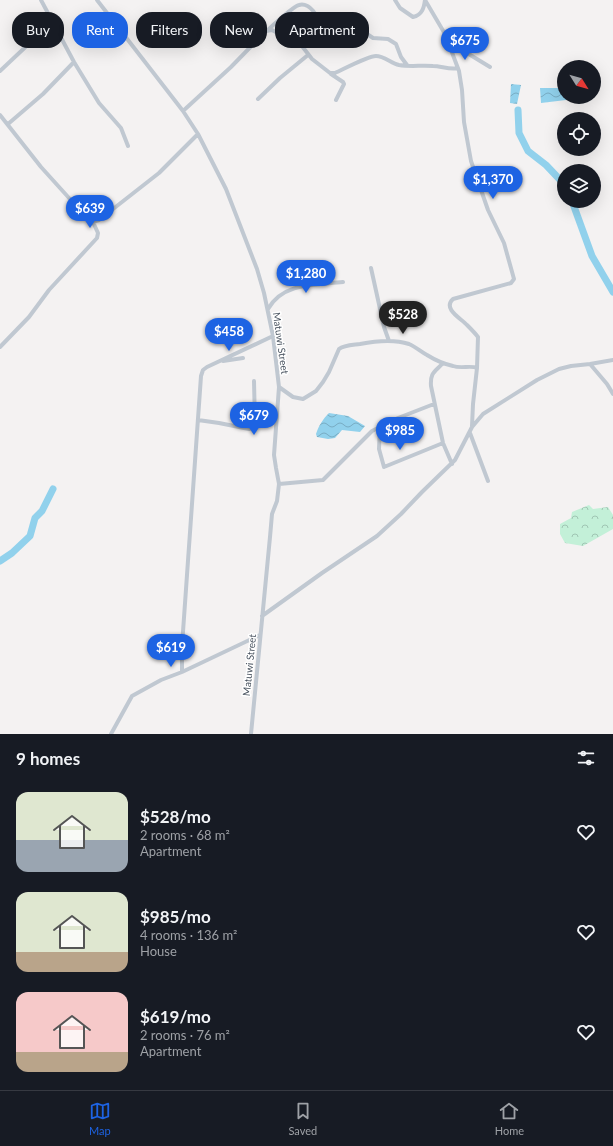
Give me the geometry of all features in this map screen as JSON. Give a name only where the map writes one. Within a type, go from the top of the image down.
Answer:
[{"type":"street","points":[[41,0],[47,12]]},
{"type":"street","name":"Matuwi Street","points":[[97,0],[183,111],[198,134],[215,167],[235,212],[257,269],[274,336],[279,387],[274,455],[280,484],[277,501],[272,514],[251,734]]},
{"type":"street","points":[[394,0],[400,8],[414,17],[418,16],[422,12],[425,0]]},
{"type":"street","points":[[262,616],[377,536],[401,514],[431,482],[452,464],[472,427],[478,337],[467,325],[454,315],[450,306],[451,302],[453,299],[511,284],[514,279],[504,243],[488,210],[471,161],[464,122],[461,78],[458,68],[449,42],[425,0]]},
{"type":"street","points":[[290,12],[299,5],[307,6],[314,12]]},
{"type":"street","points":[[267,30],[275,24]]},
{"type":"street","points":[[369,35],[373,38],[388,39],[396,44],[401,57],[407,66]]},
{"type":"street","points":[[449,42],[490,66]]},
{"type":"street","points":[[64,44],[99,103],[121,128],[128,146]]},
{"type":"street","points":[[0,71],[24,48]]},
{"type":"street","points":[[183,111],[249,48]]},
{"type":"street","points":[[304,48],[308,55],[343,82],[344,84],[336,100]]},
{"type":"street","points":[[258,99],[308,55]]},
{"type":"street","points":[[330,73],[335,73],[374,56],[407,66],[443,66],[451,69],[458,68]]},
{"type":"street","points":[[8,124],[43,94],[74,62]]},
{"type":"street","points":[[0,115],[41,167],[88,219],[93,222],[98,233],[97,238],[92,244],[49,290],[29,317],[0,347]]},
{"type":"street","points":[[93,222],[99,220],[159,173],[198,134]]},
{"type":"street","points":[[371,268],[384,327],[389,341]]},
{"type":"street","points":[[268,309],[276,299],[288,290],[303,286],[343,282]]},
{"type":"street","points":[[182,672],[183,630],[201,376],[203,370],[217,361],[274,336]]},
{"type":"street","points":[[279,387],[293,397],[303,399],[316,391],[329,372],[339,349],[342,346],[365,343],[389,341],[408,344],[442,363],[460,368],[474,366],[477,368]]},
{"type":"street","points":[[217,361],[243,358]]},
{"type":"street","points":[[472,427],[483,414],[546,375],[571,366],[613,360]]},
{"type":"street","points":[[442,363],[430,378],[434,404],[443,442],[452,464]]},
{"type":"street","points":[[590,364],[607,384],[613,394]]},
{"type":"street","points":[[198,420],[249,429],[252,428],[254,423],[254,381]]},
{"type":"street","points":[[280,484],[323,480],[372,431],[380,426],[434,404]]},
{"type":"street","points":[[380,426],[379,449],[384,467],[443,442]]},
{"type":"street","points":[[470,433],[488,481]]},
{"type":"street","points":[[111,734],[132,696],[161,680],[182,672],[260,635]]},
{"type":"green space","points":[[589,505],[593,509],[608,507],[613,515],[613,529],[583,546],[565,543],[560,534],[560,524],[571,518],[572,512]]},
{"type":"water","points":[[511,84],[521,85],[517,104],[510,103]]},
{"type":"water","points":[[540,88],[557,88],[557,101],[541,103]]},
{"type":"water","points":[[329,413],[348,416],[365,426],[360,432],[342,430],[335,438],[328,439],[317,437],[316,434],[318,428]]},
{"type":"waterway","points":[[518,110],[519,133],[528,151],[546,165],[557,177]]},
{"type":"waterway","points":[[575,208],[592,256],[613,292]]},
{"type":"waterway","points":[[0,561],[12,553],[30,536],[35,518],[42,511],[53,489]]}]
